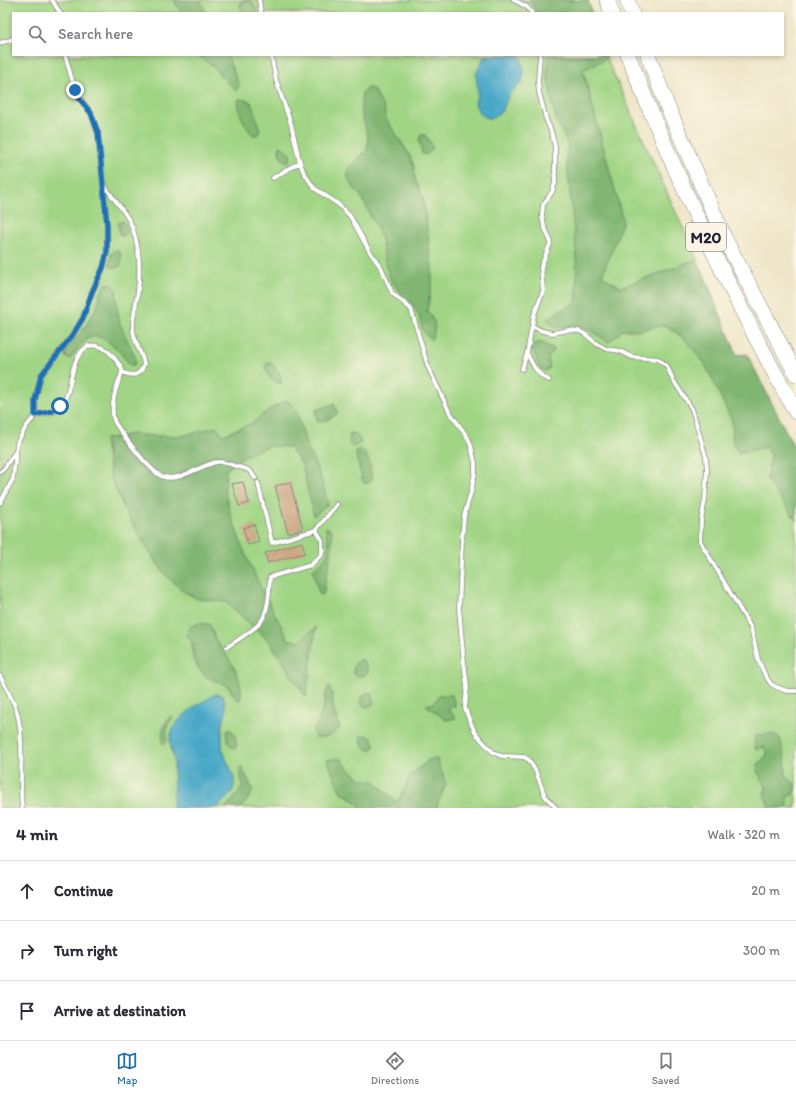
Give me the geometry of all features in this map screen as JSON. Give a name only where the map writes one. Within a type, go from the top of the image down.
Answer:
[{"type":"highway","points":[[607,0],[612,12]]},
{"type":"highway","points":[[627,0],[632,12]]},
{"type":"highway","name":"M20","points":[[628,56],[651,113],[710,245],[774,372],[796,412]]},
{"type":"highway","name":"M20","points":[[648,56],[666,103],[725,239],[796,374]]},
{"type":"lane","points":[[52,0],[59,12]]},
{"type":"lane","points":[[259,0],[261,12]]},
{"type":"lane","points":[[514,0],[527,7],[531,12]]},
{"type":"lane","points":[[0,43],[12,39]]},
{"type":"lane","points":[[0,503],[13,479],[15,452],[20,437],[35,415],[35,400],[41,375],[79,326],[86,312],[92,292],[99,278],[105,260],[108,236],[98,133],[91,113],[78,97],[75,90],[65,56]]},
{"type":"lane","points":[[271,56],[276,80],[291,124],[300,163],[305,175],[314,188],[338,204],[350,216],[370,252],[382,269],[389,290],[395,297],[411,309],[428,367],[449,411],[468,438],[471,446],[475,472],[462,526],[460,598],[460,617],[467,686],[465,708],[468,719],[475,732],[493,752],[501,756],[524,757],[529,760],[536,772],[545,796],[556,808]]},
{"type":"lane","points":[[522,369],[527,353],[534,315],[544,291],[541,267],[550,244],[550,240],[542,220],[542,209],[552,192],[555,183],[555,147],[538,87],[540,56]]},
{"type":"lane","points":[[273,178],[300,163]]},
{"type":"lane","points":[[103,185],[131,225],[138,257],[138,289],[133,328],[135,343],[144,364],[141,371],[136,375],[132,376],[122,372]]},
{"type":"lane","points":[[532,326],[542,331],[552,333],[569,330],[579,331],[602,347],[620,351],[632,357],[658,359],[667,366],[673,380],[692,409],[706,457],[707,471],[705,500],[701,521],[700,541],[751,628],[758,659],[765,675],[771,684],[776,688],[787,691],[796,691]]},
{"type":"lane","points":[[35,415],[53,411],[60,406],[64,401],[78,357],[82,350],[88,346],[98,346],[107,350],[116,359],[122,369],[116,387],[113,419],[147,464],[159,475],[169,478],[218,462],[247,469],[252,472],[255,478]]},
{"type":"lane","points":[[527,353],[539,375],[549,380]]},
{"type":"lane","points":[[0,472],[15,452]]},
{"type":"lane","points":[[258,483],[272,543],[316,530],[337,504]]},
{"type":"lane","points":[[227,646],[241,638],[262,622],[266,610],[270,577],[311,565],[322,554],[322,540],[316,530]]},
{"type":"lane","points":[[0,676],[11,697],[18,720],[21,745],[22,808]]},
{"type":"green space","points":[[0,0],[573,0],[583,12],[12,12],[12,56],[605,56],[697,259],[737,355],[796,465],[796,808],[0,808]]},
{"type":"green space","points":[[174,0],[200,0],[206,12],[180,12]]},
{"type":"green space","points":[[245,0],[250,1],[254,4],[256,12],[243,12],[240,6],[241,2]]},
{"type":"green space","points":[[529,0],[588,0],[592,12],[536,12]]},
{"type":"green space","points":[[227,56],[239,85],[236,91],[213,66],[200,57]]},
{"type":"green space","points":[[549,56],[606,56],[607,58],[583,70],[623,221],[602,276],[621,287],[697,259],[737,355],[747,354],[796,451],[796,520],[766,479],[771,455],[766,447],[739,453],[733,445],[732,421],[705,364],[686,340],[665,325],[641,330],[623,330],[609,342],[587,328],[572,325],[555,328],[547,319],[562,309],[577,302],[576,251],[567,164],[567,143],[556,120],[547,74]]},
{"type":"green space","points":[[368,88],[373,89],[384,108],[386,119],[409,154],[414,166],[415,179],[423,198],[432,268],[432,284],[427,311],[435,325],[431,340],[423,331],[414,306],[396,287],[390,278],[378,230],[363,200],[348,177],[350,167],[365,152],[367,147],[368,137],[362,116],[361,98],[362,94]]},
{"type":"green space","points":[[239,99],[251,102],[260,130],[257,135],[253,135],[244,123],[240,113],[238,103]]},
{"type":"green space","points":[[421,135],[425,135],[433,149],[428,154],[422,154],[419,139]]},
{"type":"green space","points":[[280,146],[287,150],[290,156],[289,161],[284,161],[280,157]]},
{"type":"green space","points":[[123,221],[129,231],[124,236],[120,235],[118,223]]},
{"type":"green space","points":[[115,250],[121,254],[121,259],[120,266],[115,268],[109,266],[111,254]]},
{"type":"green space","points":[[106,284],[111,284],[116,288],[120,324],[135,357],[136,361],[134,365],[130,365],[120,352],[105,339],[96,336],[88,339],[78,348],[70,359],[66,358],[65,353],[85,327],[97,307],[100,294]]},
{"type":"green space","points":[[540,342],[554,349],[548,357],[550,368],[544,371],[539,367],[534,352],[535,344]]},
{"type":"green space","points":[[268,362],[270,362],[279,372],[281,384],[272,380],[269,376],[265,367]]},
{"type":"green space","points":[[287,400],[296,410],[307,446],[321,478],[328,504],[314,516],[302,465],[289,447],[269,446],[244,456],[226,470],[225,492],[230,512],[243,549],[259,584],[288,639],[299,642],[316,627],[306,697],[268,640],[226,602],[198,599],[181,590],[164,573],[126,513],[110,476],[105,439],[133,434],[181,436],[217,427],[223,435],[252,423],[269,410]]},
{"type":"green space","points":[[334,404],[338,413],[328,419],[318,422],[316,410]]},
{"type":"green space","points":[[354,433],[360,439],[361,443],[352,447],[349,443],[350,434]]},
{"type":"green space","points":[[361,449],[370,463],[372,480],[369,483],[363,483],[357,460],[356,452]]},
{"type":"green space","points":[[326,527],[332,531],[332,549],[323,595],[319,594],[313,570],[323,561],[327,554],[328,540]]},
{"type":"green space","points":[[200,623],[209,624],[215,639],[227,656],[238,676],[241,687],[241,697],[239,701],[228,686],[206,677],[198,668],[193,657],[192,643],[186,634],[191,626]]},
{"type":"green space","points":[[359,660],[363,660],[367,668],[368,672],[364,676],[357,676],[353,673],[354,666]]},
{"type":"green space","points":[[329,686],[332,694],[334,711],[340,727],[335,733],[329,736],[315,738],[313,730],[321,715]]},
{"type":"green space","points":[[368,692],[373,694],[373,704],[365,707],[360,701]]},
{"type":"green space","points":[[439,695],[452,695],[455,706],[448,709],[456,718],[446,720],[426,705],[434,703]]},
{"type":"green space","points":[[172,716],[167,727],[166,743],[163,744],[164,725]]},
{"type":"green space","points":[[229,728],[235,737],[236,748],[233,748],[228,741],[227,733]]},
{"type":"green space","points":[[364,735],[371,737],[373,740],[374,747],[370,750],[365,748],[362,743],[361,736]]},
{"type":"green space","points":[[756,735],[776,735],[780,738],[785,760],[786,775],[795,785],[795,792],[793,795],[787,796],[788,805],[786,808],[770,808],[764,795],[766,787],[757,771],[758,765],[766,757],[767,753],[764,747],[756,750],[754,743]]},
{"type":"green space","points":[[340,758],[349,769],[361,779],[374,781],[397,802],[410,776],[428,760],[437,759],[446,784],[436,808],[359,808],[359,804],[340,791],[327,760]]},
{"type":"green space","points":[[239,768],[242,768],[253,790],[249,798],[240,808],[225,808],[243,786]]},
{"type":"water","points":[[485,56],[520,56],[524,71],[522,82],[509,95],[502,111],[492,118],[487,118],[480,114],[476,106],[475,102],[478,94],[476,74]]},
{"type":"water","points":[[216,694],[223,696],[225,703],[226,712],[222,725],[222,748],[234,778],[232,793],[217,808],[173,808],[174,761],[170,743],[171,734],[174,727],[186,713]]},
{"type":"building","points":[[243,482],[249,503],[239,506],[232,484]]},
{"type":"building","points":[[290,482],[303,529],[288,533],[275,486]]},
{"type":"building","points":[[254,524],[259,542],[248,545],[243,528]]},
{"type":"building","points":[[302,542],[305,553],[268,563],[265,553]]},
{"type":"route","points":[[60,406],[58,409],[48,414],[35,415],[35,400],[38,384],[45,368],[72,336],[86,312],[92,292],[103,268],[107,252],[108,236],[98,133],[91,113],[78,97],[75,90]]}]
